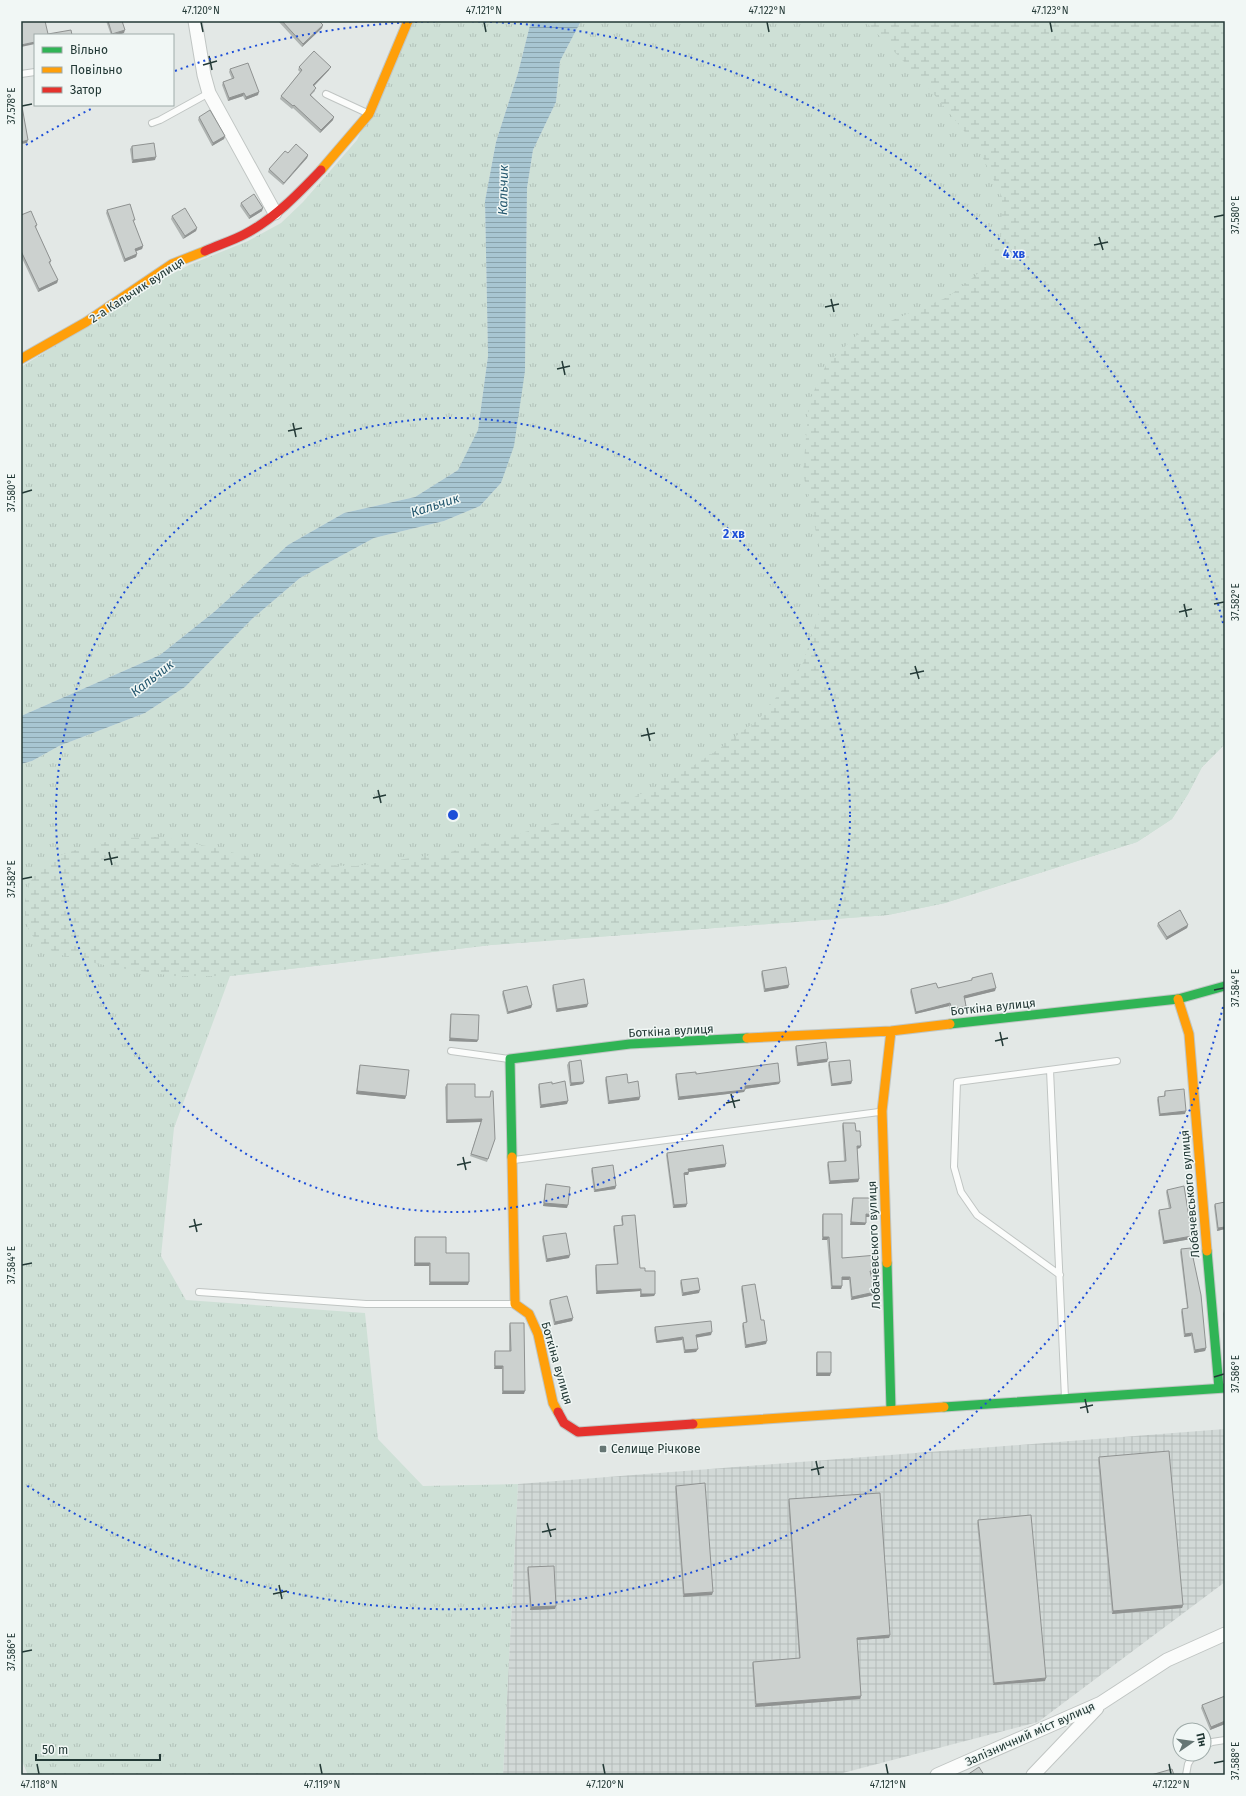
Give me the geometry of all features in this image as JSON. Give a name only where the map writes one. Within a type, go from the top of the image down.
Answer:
[{"type":"street","points":[[195,21],[204,75],[210,93],[275,213]]},
{"type":"street","name":"2-а Кальчик вулиця","points":[[21,360],[86,322],[172,264],[246,234],[266,221],[297,195],[312,181],[353,136],[369,114],[408,21]]},
{"type":"street","name":"Боткіна вулиця","points":[[510,1059],[630,1044],[891,1031],[1178,999],[1225,986]]},
{"type":"street","name":"Лобачевського вулиця","points":[[578,1432],[1222,1388],[1189,1034],[1178,999]]},
{"type":"street","name":"Лобачевського вулиця","points":[[891,1031],[882,1111],[892,1410]]},
{"type":"street","points":[[510,1059],[515,1304]]},
{"type":"street","name":"Боткіна вулиця","points":[[515,1304],[529,1314],[538,1334],[553,1403],[564,1423],[578,1432]]},
{"type":"street","name":"Залізничний міст вулиця","points":[[937,1775],[1101,1704],[1167,1660],[1225,1634]]},
{"type":"street","name":"Залізничний міст вулиця","points":[[1033,1775],[1101,1704]]},
{"type":"lane","points":[[21,74],[34,72]]},
{"type":"lane","points":[[152,123],[210,93]]},
{"type":"lane","points":[[326,94],[369,114]]},
{"type":"lane","points":[[451,1051],[510,1059]]},
{"type":"lane","points":[[1060,1276],[977,1215],[961,1192],[954,1167],[956,1082],[1117,1062]]},
{"type":"lane","points":[[1050,1070],[1065,1399]]},
{"type":"lane","points":[[512,1160],[882,1111]]},
{"type":"lane","points":[[199,1292],[366,1304],[515,1304]]},
{"type":"lane","points":[[1212,1742],[1225,1740]]},
{"type":"lane","points":[[1186,1775],[1189,1762]]},
{"type":"shaded area","points":[[1225,1429],[1225,1582],[1038,1722],[835,1775],[503,1775],[518,1484]]},
{"type":"green space","points":[[412,21],[531,21],[518,73],[496,142],[485,201],[488,356],[478,431],[458,470],[415,497],[344,513],[288,545],[214,612],[160,655],[21,716],[21,367],[161,280],[189,265],[248,241],[281,223],[303,202],[357,140]]},
{"type":"green space","points":[[581,21],[1225,21],[1225,744],[1202,767],[1188,794],[1172,819],[1137,842],[945,903],[888,915],[491,945],[230,976],[174,1128],[161,1256],[186,1300],[365,1313],[378,1439],[423,1486],[518,1484],[503,1775],[28,1775],[21,1759],[21,764],[32,761],[59,746],[145,713],[185,687],[253,618],[300,578],[374,538],[444,521],[480,506],[501,483],[525,371],[527,188],[533,150],[556,102],[560,61]]},
{"type":"green space","points":[[865,21],[1225,21],[1225,744],[1202,767],[1188,794],[1172,819],[1137,842],[945,903],[888,915],[491,945],[230,976],[174,976],[113,967],[64,956],[43,947],[30,933],[25,919],[25,901],[30,882],[43,864],[63,854],[122,838],[162,837],[211,847],[277,864],[356,866],[446,853],[536,829],[628,800],[672,779],[713,753],[759,719],[803,663],[820,610],[820,550],[803,473],[809,402],[826,365],[857,335],[948,297],[981,271],[1001,241],[1002,197],[978,148],[927,86]]},
{"type":"water","name":"Кальчик","points":[[531,21],[581,21],[560,61],[556,102],[533,150],[527,188],[525,371],[514,446],[501,483],[480,506],[444,521],[374,538],[300,578],[253,618],[185,687],[145,713],[59,746],[32,761],[21,764],[21,716],[160,655],[214,612],[288,545],[344,513],[415,497],[458,470],[478,430],[488,356],[485,201],[496,142],[518,73]]},
{"type":"building","points":[[21,21],[45,21],[48,34],[34,34],[34,42],[21,45]]},
{"type":"building","points":[[108,21],[122,21],[125,30],[112,34]]},
{"type":"building","points":[[282,21],[319,21],[323,25],[303,44]]},
{"type":"building","points":[[71,30],[72,34],[48,34]]},
{"type":"building","points":[[314,51],[331,67],[313,85],[316,88],[310,95],[334,117],[321,130],[294,105],[293,106],[281,96],[302,70],[299,67]]},
{"type":"building","points":[[248,63],[259,92],[246,97],[244,93],[229,98],[223,82],[234,78],[230,69]]},
{"type":"building","points":[[21,101],[28,140],[21,142]]},
{"type":"building","points":[[210,110],[225,136],[213,143],[199,117]]},
{"type":"building","points":[[154,143],[156,157],[133,160],[132,146]]},
{"type":"building","points":[[296,144],[308,155],[284,183],[269,169],[285,151],[288,153]]},
{"type":"building","points":[[254,194],[263,208],[250,216],[241,203]]},
{"type":"building","points":[[130,204],[135,220],[133,220],[143,246],[135,249],[137,254],[125,259],[107,210]]},
{"type":"building","points":[[185,208],[197,228],[185,236],[172,216]]},
{"type":"building","points":[[31,211],[37,225],[35,226],[51,261],[49,262],[58,280],[39,289],[21,251],[21,215]]},
{"type":"building","points":[[1180,910],[1188,925],[1167,937],[1158,923]]},
{"type":"building","points":[[786,967],[789,985],[765,989],[762,971]]},
{"type":"building","points":[[992,973],[996,988],[964,996],[966,1006],[952,1009],[950,1003],[916,1012],[911,989],[936,983],[938,988],[972,980],[972,978]]},
{"type":"building","points":[[584,979],[588,1004],[557,1009],[553,985]]},
{"type":"building","points":[[527,986],[532,1005],[508,1012],[503,991]]},
{"type":"building","points":[[451,1014],[479,1015],[478,1040],[450,1038]]},
{"type":"building","points":[[826,1042],[828,1059],[798,1063],[796,1046]]},
{"type":"building","points":[[581,1060],[584,1082],[571,1083],[569,1062]]},
{"type":"building","points":[[850,1060],[852,1081],[832,1084],[829,1062]]},
{"type":"building","points":[[778,1063],[780,1082],[745,1086],[745,1090],[679,1097],[676,1074],[696,1072],[696,1074]]},
{"type":"building","points":[[360,1065],[409,1070],[406,1096],[357,1091]]},
{"type":"building","points":[[627,1074],[628,1083],[638,1081],[640,1097],[609,1101],[606,1077]]},
{"type":"building","points":[[565,1081],[568,1101],[541,1105],[539,1084],[552,1082],[552,1084]]},
{"type":"building","points":[[447,1084],[475,1084],[475,1097],[490,1097],[491,1091],[493,1091],[495,1139],[488,1159],[471,1154],[482,1119],[447,1120]]},
{"type":"building","points":[[1184,1089],[1186,1111],[1160,1114],[1158,1097],[1165,1096],[1165,1091]]},
{"type":"building","points":[[843,1123],[855,1123],[856,1131],[860,1131],[861,1146],[857,1146],[859,1179],[830,1181],[828,1162],[846,1161]]},
{"type":"building","points":[[723,1145],[726,1164],[688,1169],[689,1172],[684,1173],[687,1204],[674,1205],[667,1153]]},
{"type":"building","points":[[613,1165],[616,1186],[595,1190],[592,1168]]},
{"type":"building","points":[[546,1184],[570,1187],[568,1205],[544,1203]]},
{"type":"building","points":[[1184,1186],[1192,1236],[1164,1241],[1159,1210],[1171,1208],[1167,1190]]},
{"type":"building","points":[[853,1198],[875,1198],[876,1215],[866,1214],[866,1223],[851,1222]]},
{"type":"building","points":[[1225,1202],[1225,1227],[1218,1228],[1215,1204]]},
{"type":"building","points":[[823,1214],[842,1214],[842,1258],[877,1255],[877,1271],[870,1271],[875,1292],[852,1297],[850,1277],[842,1277],[842,1286],[832,1286],[829,1237],[823,1237]]},
{"type":"building","points":[[635,1215],[640,1268],[645,1268],[645,1271],[655,1271],[655,1294],[641,1294],[641,1289],[597,1291],[596,1265],[618,1264],[614,1226],[623,1225],[622,1216]]},
{"type":"building","points":[[566,1233],[570,1255],[547,1259],[543,1236]]},
{"type":"building","points":[[415,1237],[446,1237],[446,1253],[469,1253],[469,1282],[430,1282],[430,1263],[415,1263]]},
{"type":"building","points":[[1191,1248],[1201,1295],[1206,1348],[1195,1350],[1192,1333],[1185,1334],[1182,1309],[1188,1308],[1181,1249]]},
{"type":"building","points":[[698,1278],[700,1290],[683,1293],[681,1280]]},
{"type":"building","points":[[755,1284],[761,1320],[764,1320],[767,1341],[746,1345],[743,1323],[747,1322],[742,1286]]},
{"type":"building","points":[[567,1296],[573,1318],[555,1322],[550,1300]]},
{"type":"building","points":[[711,1321],[712,1332],[696,1335],[698,1349],[685,1350],[683,1337],[657,1341],[655,1327]]},
{"type":"building","points":[[510,1323],[524,1323],[525,1391],[503,1391],[503,1366],[495,1366],[495,1351],[511,1351]]},
{"type":"building","points":[[817,1352],[831,1352],[831,1373],[817,1373]]},
{"type":"building","points":[[1169,1451],[1183,1605],[1113,1611],[1099,1457]]},
{"type":"building","points":[[705,1483],[713,1592],[684,1594],[676,1486]]},
{"type":"building","points":[[880,1493],[890,1635],[857,1638],[861,1696],[756,1704],[753,1662],[800,1658],[789,1499]]},
{"type":"building","points":[[1031,1515],[1046,1678],[994,1683],[978,1520]]},
{"type":"building","points":[[554,1566],[556,1606],[531,1607],[528,1567]]},
{"type":"building","points":[[1225,1696],[1225,1721],[1212,1727],[1212,1722],[1209,1722],[1202,1705]]},
{"type":"building","points":[[979,1767],[984,1775],[967,1775]]},
{"type":"building","points":[[1172,1769],[1174,1775],[1151,1775]]},
{"type":"traffic: fast","points":[[950,1024],[1178,999],[1225,986]]},
{"type":"traffic: fast","points":[[512,1157],[510,1059],[630,1044],[747,1038]]},
{"type":"traffic: fast","points":[[1207,1251],[1219,1388]]},
{"type":"traffic: fast","points":[[887,1263],[891,1410]]},
{"type":"traffic: fast","points":[[944,1407],[1225,1388]]},
{"type":"traffic: slow","points":[[321,170],[369,114],[408,21]]},
{"type":"traffic: slow","points":[[21,359],[86,322],[172,264],[205,251]]},
{"type":"traffic: slow","points":[[1178,999],[1189,1034],[1207,1251]]},
{"type":"traffic: slow","points":[[747,1038],[891,1031],[950,1024]]},
{"type":"traffic: slow","points":[[887,1263],[882,1111],[891,1031]]},
{"type":"traffic: slow","points":[[512,1157],[515,1304],[529,1314],[538,1334],[553,1403],[558,1412]]},
{"type":"traffic: slow","points":[[693,1424],[944,1407]]},
{"type":"traffic: jam","points":[[205,251],[256,228],[294,197],[321,170]]},
{"type":"traffic: jam","points":[[558,1412],[564,1423],[578,1432],[693,1424]]},
{"type":"place","name":"Селище Річкове","points":[[603,1449]]}]
